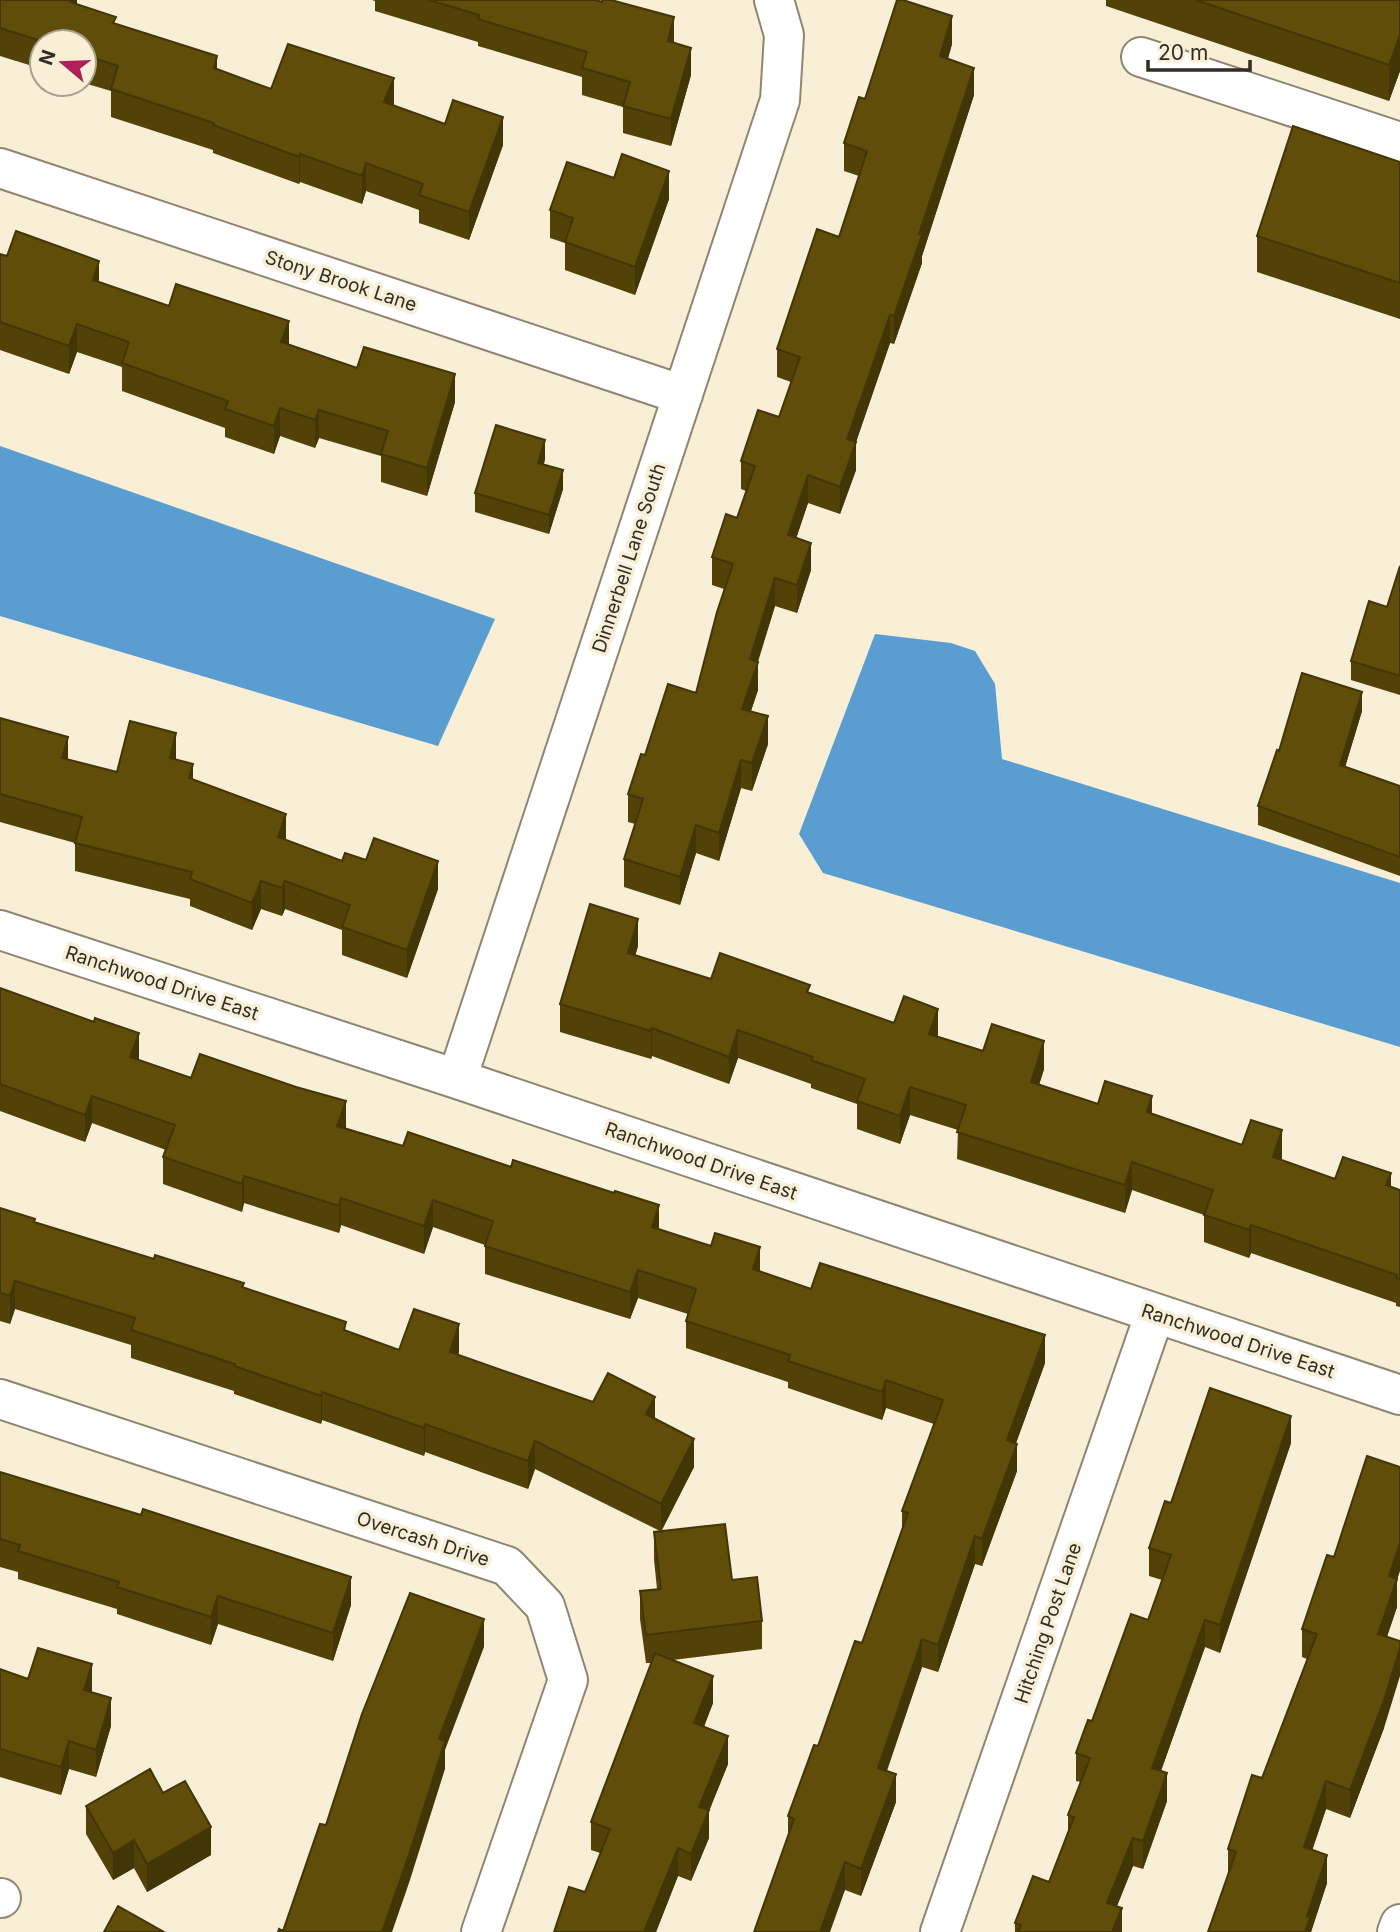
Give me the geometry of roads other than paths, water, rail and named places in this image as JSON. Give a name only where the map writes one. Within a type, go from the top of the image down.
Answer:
[{"type":"street","name":"Dinnerbell Lane South","points":[[457,1079],[780,100],[779,18]]},
{"type":"street","points":[[1141,57],[1400,142]]},
{"type":"street","name":"Stony Brook Lane","points":[[0,168],[682,395]]},
{"type":"street","name":"Ranchwood Drive East","points":[[0,930],[457,1079],[1400,1395]]},
{"type":"street","name":"Hitching Post Lane","points":[[940,1932],[1156,1313]]},
{"type":"street","name":"Overcash Drive","points":[[0,1399],[507,1566],[545,1606],[568,1680],[481,1932]]},
{"type":"street","points":[[1397,1932],[1400,1924]]},
{"type":"water","points":[[0,446],[495,619],[438,746],[0,616]]},
{"type":"water","points":[[875,634],[951,643],[975,651],[995,684],[1002,759],[1400,883],[1400,1047],[823,873],[799,834]]}]
